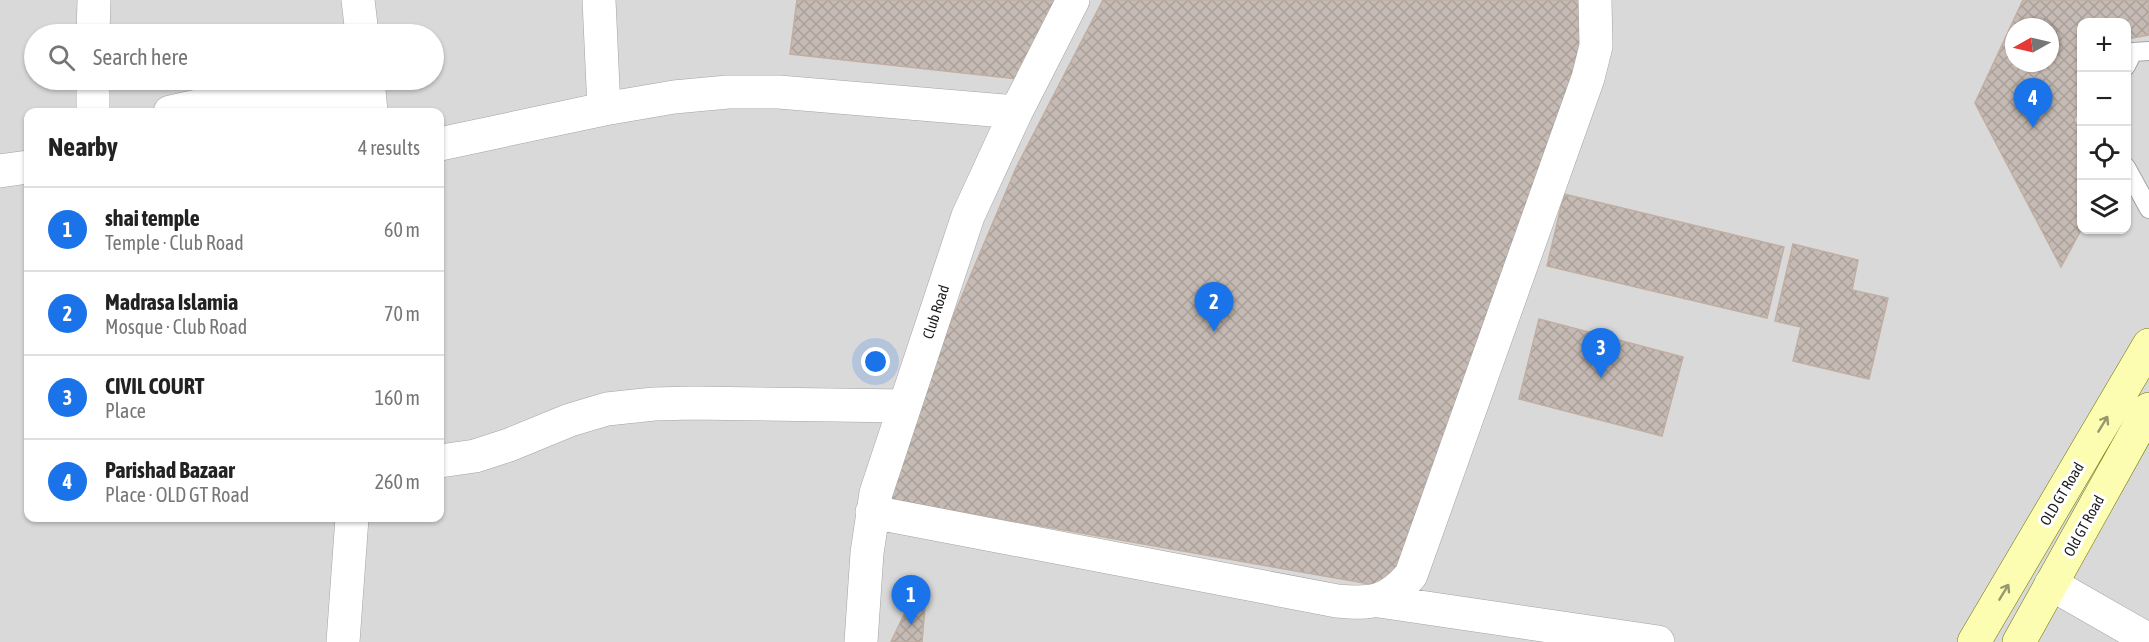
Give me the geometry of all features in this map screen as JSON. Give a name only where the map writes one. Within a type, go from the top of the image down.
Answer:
[{"type":"main road","name":"OLD GT Road","points":[[1974,642],[2149,345]]},
{"type":"main road","name":"Old GT Road","points":[[2019,642],[2149,410]]},
{"type":"street","points":[[93,24],[94,0]]},
{"type":"street","points":[[358,0],[361,24]]},
{"type":"street","points":[[600,0],[604,109]]},
{"type":"street","name":"Club Road","points":[[861,642],[867,553],[876,493],[968,216],[1016,112],[1073,0]]},
{"type":"street","points":[[1379,601],[1398,590],[1411,575],[1415,564],[1588,78],[1596,46],[1595,0]]},
{"type":"street","points":[[93,90],[93,108]]},
{"type":"street","points":[[369,90],[371,108]]},
{"type":"street","points":[[444,143],[604,109],[728,92],[779,92],[1016,112]]},
{"type":"street","points":[[188,108],[216,102],[339,98],[345,108]]},
{"type":"street","points":[[0,171],[24,168]]},
{"type":"street","points":[[444,460],[475,456],[570,420],[607,409],[693,403],[905,406]]},
{"type":"street","points":[[872,512],[1337,601],[1358,603],[1379,601],[1658,642]]},
{"type":"street","points":[[343,642],[352,522]]},
{"type":"street","points":[[2051,584],[2149,640]]},
{"type":"lane","points":[[2131,57],[2133,52],[2149,51]]},
{"type":"lane","points":[[2131,175],[2149,209]]},
{"type":"shaded area","points":[[0,0],[2149,0],[2149,642],[0,642]]},
{"type":"building","points":[[797,0],[1057,0],[1018,79],[790,54]]},
{"type":"building","points":[[1103,0],[1583,0],[1585,41],[1392,588],[877,497],[1016,168]]},
{"type":"building","points":[[2023,0],[2149,0],[2149,35],[2131,38],[2131,18],[2077,18],[2077,114],[2074,120],[2077,126],[2079,234],[2061,267],[1975,103],[2005,39],[2005,72],[2059,72],[2059,18],[2015,18]]},
{"type":"building","points":[[1564,194],[1784,247],[1767,318],[1547,266]]},
{"type":"building","points":[[1793,244],[1858,260],[1852,290],[1888,298],[1869,379],[1793,361],[1801,327],[1775,321]]},
{"type":"building","points":[[1539,319],[1683,357],[1662,436],[1519,399]]},
{"type":"building","points":[[909,604],[925,607],[922,642],[891,642]]},
{"type":"place","name":"Parishad Bazaar","points":[[2033,128]]},
{"type":"place","name":"Madrasa Islamia","points":[[1214,332]]},
{"type":"place","name":"CIVIL COURT","points":[[1601,378]]},
{"type":"place","name":"shai temple","points":[[911,625]]}]
